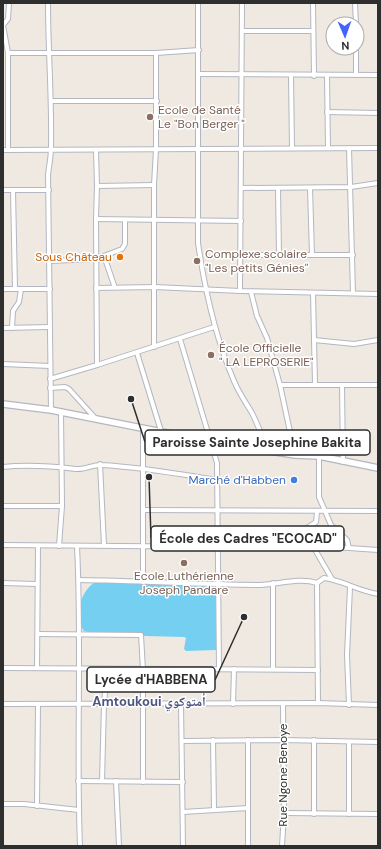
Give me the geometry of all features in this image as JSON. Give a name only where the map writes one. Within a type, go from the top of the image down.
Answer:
[{"type":"street","points":[[9,3],[3,25],[8,53],[9,110],[6,150],[378,148]]},
{"type":"street","points":[[48,3],[48,53],[51,101],[51,150],[48,170],[51,410]]},
{"type":"street","points":[[198,3],[198,243],[214,327],[235,384],[255,419],[267,450]]},
{"type":"street","points":[[240,292],[242,188],[242,3]]},
{"type":"street","points":[[313,3],[314,76]]},
{"type":"street","points":[[355,3],[356,16]]},
{"type":"street","points":[[242,31],[313,31]]},
{"type":"street","points":[[8,53],[156,53],[198,50]]},
{"type":"street","points":[[154,347],[154,185],[157,101],[156,53]]},
{"type":"street","points":[[356,56],[356,75]]},
{"type":"street","points":[[198,74],[314,76],[378,75]]},
{"type":"street","points":[[291,75],[292,148]]},
{"type":"street","points":[[327,76],[328,148]]},
{"type":"street","points":[[51,101],[157,101]]},
{"type":"street","points":[[3,109],[9,110]]},
{"type":"street","points":[[328,112],[378,113]]},
{"type":"street","points":[[349,148],[353,293]]},
{"type":"street","points":[[96,150],[98,186],[96,219],[97,365]]},
{"type":"street","points":[[242,188],[351,187],[378,183]]},
{"type":"street","points":[[98,186],[154,185]]},
{"type":"street","points":[[278,188],[279,255]]},
{"type":"street","points":[[310,188],[312,255]]},
{"type":"street","points":[[3,190],[49,190]]},
{"type":"street","points":[[13,190],[15,289]]},
{"type":"street","points":[[96,219],[155,221]]},
{"type":"street","points":[[96,219],[241,221]]},
{"type":"street","points":[[49,261],[96,259],[124,248],[125,220]]},
{"type":"street","points":[[240,255],[353,255]]},
{"type":"street","points":[[104,256],[114,285]]},
{"type":"street","points":[[96,288],[155,287],[240,292],[378,294]]},
{"type":"street","points":[[3,289],[50,289]]},
{"type":"street","points":[[12,328],[13,311],[19,302],[21,289]]},
{"type":"street","points":[[251,292],[256,316],[267,338],[280,385],[295,454]]},
{"type":"street","points":[[313,294],[315,384]]},
{"type":"street","points":[[3,328],[49,327]]},
{"type":"street","points":[[50,379],[137,353],[214,327]]},
{"type":"street","points":[[180,339],[212,442],[217,463],[219,669]]},
{"type":"street","points":[[314,340],[354,344],[378,340]]},
{"type":"street","points":[[137,353],[161,431]]},
{"type":"street","points":[[3,364],[50,366]]},
{"type":"street","points":[[280,385],[378,385]]},
{"type":"street","points":[[342,385],[343,462]]},
{"type":"street","points":[[50,388],[65,387],[69,389],[96,419]]},
{"type":"street","points":[[3,404],[51,410],[212,442],[319,456],[378,468]]},
{"type":"street","points":[[59,546],[62,506],[60,466],[61,412]]},
{"type":"street","points":[[143,429],[143,582]]},
{"type":"street","points":[[319,456],[319,498],[331,525],[336,547]]},
{"type":"street","points":[[3,467],[30,464],[77,469],[100,464],[217,480]]},
{"type":"street","points":[[100,464],[104,545]]},
{"type":"street","points":[[3,506],[62,506]]},
{"type":"street","points":[[143,510],[317,512],[378,510]]},
{"type":"street","points":[[291,544],[296,535],[316,522],[317,512]]},
{"type":"street","points":[[331,525],[347,540],[349,548]]},
{"type":"street","points":[[3,545],[259,547],[291,544],[378,550]]},
{"type":"street","points":[[37,668],[38,634],[36,584],[38,546]]},
{"type":"street","points":[[77,546],[79,580],[78,781],[80,846]]},
{"type":"street","points":[[312,546],[332,579]]},
{"type":"street","points":[[317,583],[324,578],[332,579],[350,587],[378,594]]},
{"type":"street","points":[[79,580],[219,584],[296,582],[307,580],[317,583]]},
{"type":"street","points":[[3,583],[36,584]]},
{"type":"street","points":[[273,583],[273,669]]},
{"type":"street","points":[[317,583],[318,703]]},
{"type":"street","points":[[349,705],[347,655],[350,587]]},
{"type":"street","points":[[38,634],[141,635],[143,670],[143,782]]},
{"type":"street","points":[[3,668],[318,670]]},
{"type":"street","points":[[102,781],[104,704],[107,669]]},
{"type":"street","points":[[233,704],[234,669]]},
{"type":"street","points":[[3,704],[318,703],[378,705]]},
{"type":"street","points":[[37,806],[38,704]]},
{"type":"street","points":[[181,704],[183,741],[183,846]]},
{"type":"street","name":"Rue Ngone Benoye","points":[[282,846],[284,813],[283,704]]},
{"type":"street","points":[[213,740],[214,809]]},
{"type":"street","points":[[248,740],[248,846]]},
{"type":"street","points":[[314,740],[314,814]]},
{"type":"street","points":[[183,741],[314,740],[378,742]]},
{"type":"street","points":[[349,814],[350,742]]},
{"type":"street","points":[[78,781],[183,782]]},
{"type":"street","points":[[116,782],[119,846]]},
{"type":"street","points":[[3,804],[79,810]]},
{"type":"street","points":[[183,812],[248,808]]},
{"type":"street","points":[[284,813],[378,814]]},
{"type":"water","points":[[98,581],[215,587],[217,595],[216,650],[186,651],[184,649],[186,638],[184,637],[145,636],[128,632],[97,634],[84,631],[79,618],[80,603],[87,590]]},
{"type":"place","name":"Ecole de Santé Le \"Bon Berger \"","points":[[150,117]]},
{"type":"place","name":"Sous Château","points":[[120,257]]},
{"type":"place","name":"Complexe scolaire \"Les petits Génies\"","points":[[197,261]]},
{"type":"place","name":"École Officielle \" LA LEPROSERIE\"","points":[[211,355]]},
{"type":"place","name":"Paroisse Sainte Josephine Bakita","points":[[131,399]]},
{"type":"place","name":"École des Cadres \"ECOCAD\"","points":[[149,477]]},
{"type":"place","name":"Marché d'Habben","points":[[294,480]]},
{"type":"place","name":"Ecole Luthérienne Joseph Pandare","points":[[184,563]]},
{"type":"place","name":"Lycée d'HABBENA","points":[[244,617]]},
{"type":"district","name":"Amtoukoui أمتوكوي","points":[[149,701]]}]
